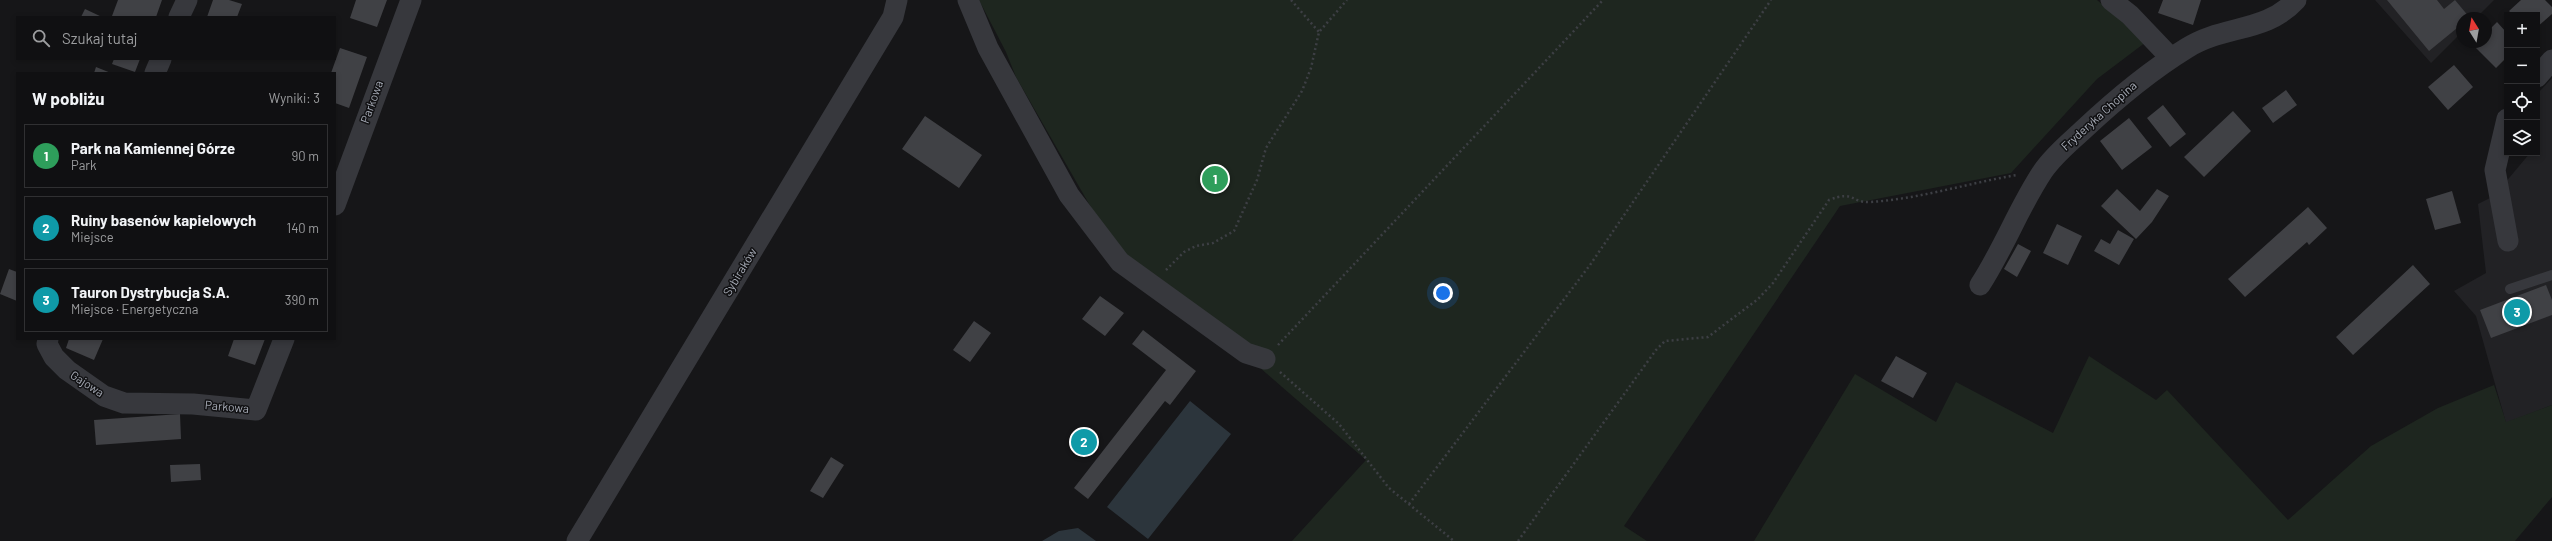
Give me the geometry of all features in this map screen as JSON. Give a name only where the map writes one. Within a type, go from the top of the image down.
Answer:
[{"type":"street","points":[[179,16],[187,0]]},
{"type":"street","name":"Parkowa","points":[[336,202],[412,0]]},
{"type":"street","name":"Sybiraków","points":[[577,541],[893,17],[897,0]]},
{"type":"street","points":[[968,0],[988,48],[1069,195],[1120,262],[1246,353],[1265,359]]},
{"type":"street","points":[[2111,0],[2130,15],[2171,58]]},
{"type":"street","name":"Fryderyka Chopina","points":[[1980,285],[1996,261],[2012,225],[2043,171],[2057,153],[2124,91],[2171,58],[2204,40],[2265,23],[2282,14],[2296,0]]},
{"type":"street","points":[[155,72],[161,60]]},
{"type":"street","points":[[2540,74],[2552,60]]},
{"type":"street","points":[[2507,120],[2495,170],[2508,241]]},
{"type":"street","name":"Gajowa","points":[[48,340],[47,344],[54,357],[67,370],[104,396],[124,403],[193,404]]},
{"type":"street","name":"Parkowa","points":[[193,404],[256,410],[284,340]]},
{"type":"lane","points":[[2510,289],[2552,276]]},
{"type":"path","points":[[1291,0],[1319,32]]},
{"type":"path","points":[[1153,286],[1184,252],[1196,246],[1218,240],[1234,231],[1257,180],[1266,148],[1302,91],[1311,68],[1319,32],[1347,0]]},
{"type":"path","points":[[1454,541],[1389,488],[1339,424],[1265,359],[1603,0]]},
{"type":"path","points":[[1409,504],[1590,265],[1771,0]]},
{"type":"path","points":[[1518,541],[1656,350],[1665,341],[1708,337],[1758,299],[1773,284],[1829,200],[1843,195],[1868,202],[1952,190],[2000,178],[2043,171]]},
{"type":"shaded area","points":[[979,0],[2097,0],[2146,42],[2097,79],[2011,173],[1840,206],[1624,526],[1647,541],[1292,541],[1366,460],[1191,308],[1118,250],[1100,223],[1016,77],[1006,52]]},
{"type":"shaded area","points":[[2375,0],[2494,0],[2482,12],[2456,12],[2456,38],[2431,63]]},
{"type":"shaded area","points":[[2552,78],[2552,405],[2506,423],[2476,316],[2454,291],[2486,273],[2478,204],[2494,196],[2527,156],[2540,156],[2540,91]]},
{"type":"shaded area","points":[[2089,356],[2156,400],[2167,390],[2288,520],[2371,446],[2438,408],[2494,385],[2506,422],[2552,405],[2552,497],[2515,541],[1754,541],[1855,374],[1936,422],[1956,382],[2053,433]]},
{"type":"shaded area","points":[[1190,401],[1231,434],[1148,539],[1107,507]]},
{"type":"shaded area","points":[[1078,528],[1096,541],[1042,541],[1059,531]]},
{"type":"building","points":[[118,0],[162,0],[156,16],[112,16]]},
{"type":"building","points":[[213,0],[229,0],[242,4],[237,16],[207,16]]},
{"type":"building","points":[[356,0],[387,0],[377,27],[350,18]]},
{"type":"building","points":[[2163,0],[2201,0],[2193,25],[2158,13]]},
{"type":"building","points":[[2387,0],[2437,0],[2444,9],[2455,0],[2465,12],[2456,12],[2456,29],[2429,51]]},
{"type":"building","points":[[2521,0],[2545,0],[2552,7],[2552,14],[2540,24],[2540,12],[2509,11]]},
{"type":"building","points":[[85,9],[100,16],[82,16]]},
{"type":"building","points":[[2497,22],[2504,30],[2504,60],[2496,68],[2476,48],[2492,48],[2492,27]]},
{"type":"building","points":[[340,48],[367,57],[349,108],[336,103],[336,72],[331,72]]},
{"type":"building","points":[[114,60],[140,60],[135,72],[112,64]]},
{"type":"building","points":[[2454,65],[2473,87],[2448,110],[2428,87]]},
{"type":"building","points":[[96,67],[108,72],[94,72]]},
{"type":"building","points":[[2286,90],[2297,105],[2273,123],[2262,108]]},
{"type":"building","points":[[2163,105],[2186,134],[2170,147],[2147,118]]},
{"type":"building","points":[[2233,111],[2251,131],[2204,177],[2184,157]]},
{"type":"building","points":[[925,116],[982,155],[959,188],[902,149]]},
{"type":"building","points":[[2129,118],[2152,147],[2122,170],[2100,141]]},
{"type":"building","points":[[2117,189],[2140,211],[2157,189],[2169,196],[2152,222],[2136,239],[2101,206]]},
{"type":"building","points":[[2452,191],[2461,223],[2435,230],[2426,199]]},
{"type":"building","points":[[2308,207],[2327,228],[2309,245],[2307,242],[2245,297],[2228,279]]},
{"type":"building","points":[[2057,224],[2082,236],[2068,265],[2043,253]]},
{"type":"building","points":[[2118,230],[2134,239],[2119,265],[2094,251],[2101,239],[2110,244]]},
{"type":"building","points":[[2018,244],[2031,251],[2017,277],[2004,269]]},
{"type":"building","points":[[2413,265],[2430,284],[2353,355],[2336,337]]},
{"type":"building","points":[[9,269],[16,272],[16,301],[0,294]]},
{"type":"building","points":[[2546,285],[2552,300],[2552,315],[2491,338],[2480,310]]},
{"type":"building","points":[[1100,296],[1124,313],[1105,336],[1082,319]]},
{"type":"building","points":[[974,321],[991,333],[970,362],[953,350]]},
{"type":"building","points":[[1143,330],[1196,371],[1170,405],[1165,401],[1088,499],[1074,488],[1166,370],[1132,344]]},
{"type":"building","points":[[69,340],[103,340],[94,360],[66,348]]},
{"type":"building","points":[[234,340],[265,340],[255,365],[228,356]]},
{"type":"building","points":[[1896,356],[1927,373],[1913,398],[1881,381]]},
{"type":"building","points":[[180,414],[181,439],[96,445],[94,420]]},
{"type":"building","points":[[831,457],[844,465],[823,498],[810,491]]},
{"type":"building","points":[[200,464],[201,480],[171,482],[170,465]]},
{"type":"place","name":"Park na Kamiennej Górze","points":[[1215,179]]},
{"type":"place","name":"Tauron Dystrybucja S.A.","points":[[2517,312]]},
{"type":"place","name":"Ruiny basenów kapielowych","points":[[1084,442]]}]
